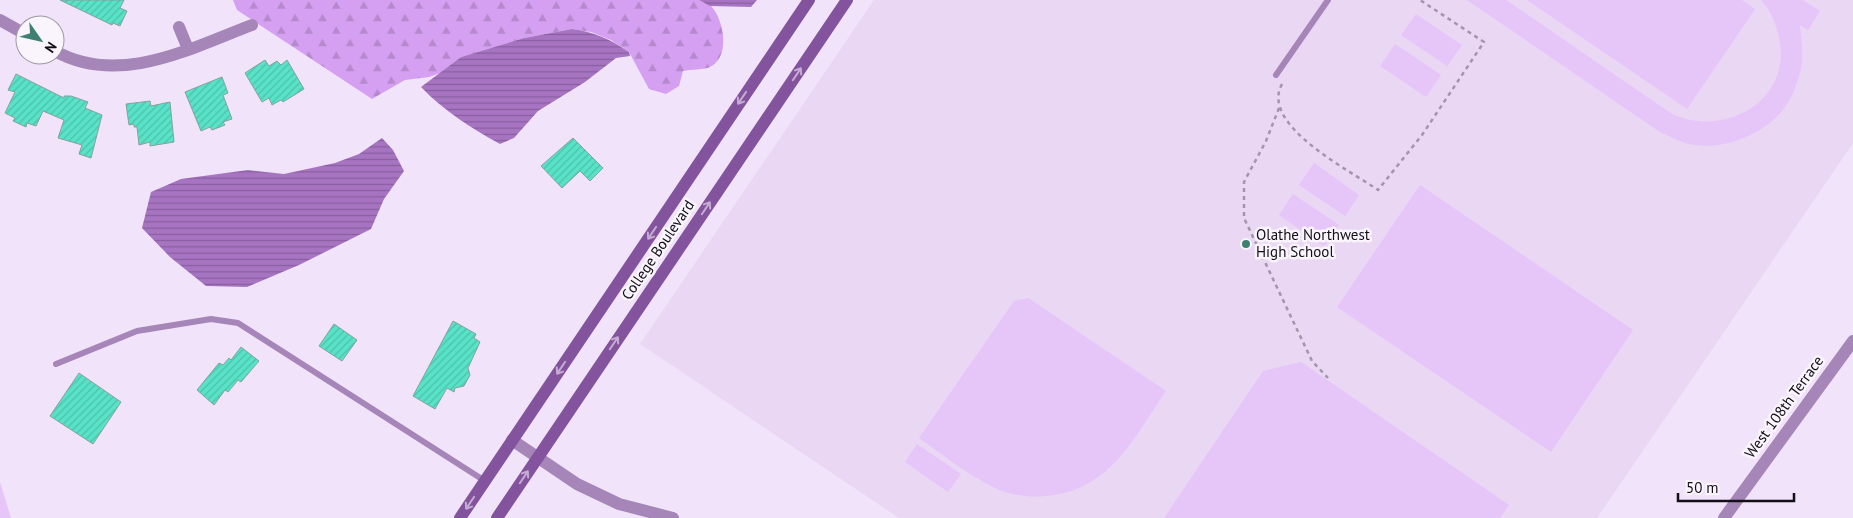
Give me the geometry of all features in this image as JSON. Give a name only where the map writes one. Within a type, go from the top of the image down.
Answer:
[{"type":"main road","name":"College Boulevard","points":[[460,518],[809,0]]},
{"type":"main road","name":"College Boulevard","points":[[497,518],[847,0]]},
{"type":"street","points":[[0,20],[15,28]]},
{"type":"street","points":[[65,54],[95,65],[133,66],[188,49],[252,25]]},
{"type":"street","points":[[179,27],[188,49]]},
{"type":"street","name":"West 108th Terrace","points":[[1724,518],[1853,341]]},
{"type":"street","points":[[512,440],[586,488],[619,504],[656,516],[673,518]]},
{"type":"lane","points":[[1276,75],[1328,0]]},
{"type":"lane","points":[[56,364],[137,331],[210,319],[238,323],[485,481]]},
{"type":"path","points":[[1283,82],[1277,95],[1279,108],[1294,130],[1378,190],[1422,135],[1484,42],[1420,0]]},
{"type":"path","points":[[1279,108],[1266,141],[1244,182],[1244,218],[1312,360],[1328,378]]},
{"type":"shaded area","points":[[699,0],[757,0],[751,7],[710,6]]},
{"type":"shaded area","name":"Olathe Northwest High School","points":[[874,0],[1853,0],[1853,143],[1597,518],[899,518],[640,344]]},
{"type":"shaded area","points":[[1467,0],[1506,0],[1672,114],[1694,121],[1716,121],[1736,116],[1754,106],[1768,92],[1778,74],[1781,53],[1777,30],[1769,10],[1761,0],[1803,0],[1820,11],[1808,30],[1800,25],[1802,63],[1795,88],[1785,107],[1766,126],[1754,133],[1740,139],[1712,146],[1685,143],[1660,132]]},
{"type":"shaded area","points":[[1527,0],[1742,0],[1755,9],[1687,109]]},
{"type":"shaded area","points":[[1416,14],[1462,45],[1447,66],[1401,35]]},
{"type":"shaded area","points":[[572,29],[595,34],[615,43],[629,52],[630,56],[616,58],[585,82],[538,111],[514,138],[500,144],[458,118],[421,87],[461,57],[524,38]]},
{"type":"shaded area","points":[[1395,44],[1441,75],[1426,97],[1380,66]]},
{"type":"shaded area","points":[[382,138],[393,150],[404,171],[384,199],[371,229],[299,265],[247,287],[206,286],[170,257],[142,228],[151,192],[181,179],[248,170],[284,174],[335,163],[359,154]]},
{"type":"shaded area","points":[[1314,163],[1359,195],[1345,216],[1299,185]]},
{"type":"shaded area","points":[[1420,185],[1633,330],[1551,452],[1337,307]]},
{"type":"shaded area","points":[[1293,194],[1339,225],[1324,246],[1279,215]]},
{"type":"shaded area","points":[[1028,298],[1166,391],[1118,460],[1103,473],[1087,484],[1068,492],[1038,497],[1012,494],[999,490],[964,470],[919,438],[1014,301]]},
{"type":"shaded area","points":[[1301,362],[1509,505],[1500,518],[1164,518],[1263,371]]},
{"type":"shaded area","points":[[917,444],[961,474],[948,492],[905,462]]},
{"type":"shaded area","points":[[0,482],[11,518],[0,518]]},
{"type":"green space","points":[[233,0],[699,0],[710,5],[715,11],[722,28],[723,46],[717,62],[707,68],[683,71],[679,86],[666,94],[649,89],[629,52],[611,40],[591,32],[572,29],[524,38],[461,57],[440,73],[429,77],[405,80],[372,99],[237,10]]},
{"type":"building","points":[[60,0],[124,0],[120,8],[127,11],[120,26],[113,23],[112,25]]},
{"type":"building","points":[[265,60],[269,66],[277,61],[281,65],[287,60],[304,89],[283,102],[281,100],[272,105],[269,98],[262,102],[245,73]]},
{"type":"building","points":[[16,74],[64,98],[64,96],[71,96],[88,102],[85,108],[102,115],[91,158],[79,154],[82,145],[58,138],[64,120],[43,111],[36,126],[27,123],[26,127],[13,121],[15,118],[5,113],[15,92],[8,90]]},
{"type":"building","points":[[222,77],[228,93],[223,95],[232,119],[223,122],[225,125],[212,130],[210,127],[201,131],[185,92]]},
{"type":"building","points":[[150,101],[151,106],[170,102],[174,142],[150,146],[150,142],[139,145],[137,127],[134,127],[134,124],[129,125],[126,104]]},
{"type":"building","points":[[573,138],[603,168],[590,181],[580,171],[562,188],[541,166]]},
{"type":"building","points":[[453,321],[476,334],[474,338],[480,342],[468,368],[470,375],[464,386],[455,388],[454,392],[447,388],[435,409],[413,396]]},
{"type":"building","points":[[334,324],[357,340],[342,361],[319,346]]},
{"type":"building","points":[[241,347],[259,361],[241,382],[238,380],[228,392],[225,390],[214,405],[197,390],[219,363],[223,365],[229,358],[231,360]]},
{"type":"building","points":[[79,373],[121,402],[93,444],[50,416]]},
{"type":"place","name":"Olathe Northwest High School","points":[[1246,244]]}]
